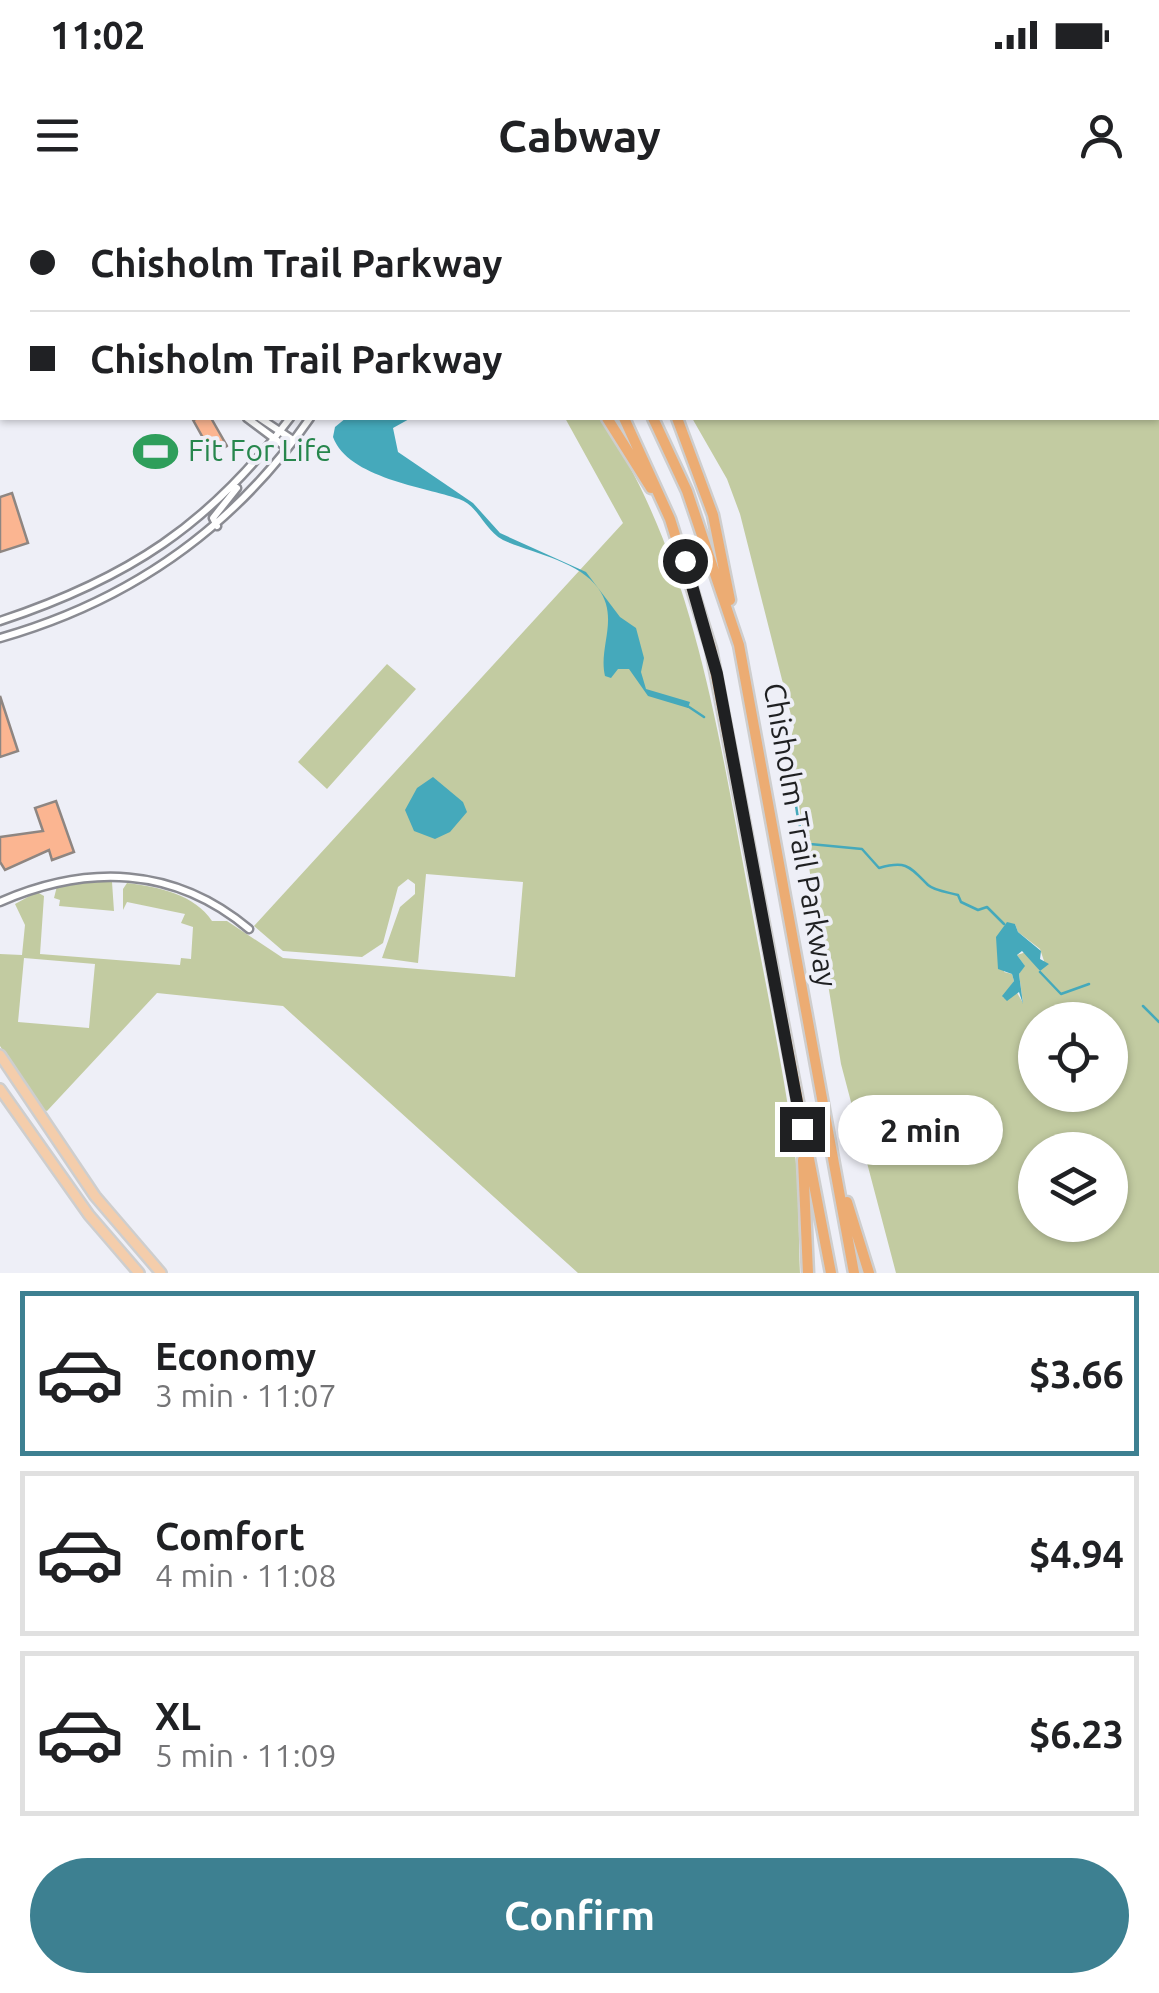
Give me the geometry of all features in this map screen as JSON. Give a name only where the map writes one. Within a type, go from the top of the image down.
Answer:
[{"type":"highway","points":[[608,420],[670,519]]},
{"type":"highway","name":"Chisholm Trail Parkway","points":[[625,420],[670,519],[717,674],[831,1273]]},
{"type":"highway","name":"Chisholm Trail Parkway","points":[[654,420],[687,491],[739,645],[854,1273]]},
{"type":"highway","points":[[678,420],[713,515],[739,645]]},
{"type":"highway","points":[[802,1129],[808,1273]]},
{"type":"highway","points":[[834,1158],[869,1273]]},
{"type":"main road","points":[[0,1056],[95,1196],[161,1273]]},
{"type":"main road","points":[[0,1088],[88,1215],[140,1273]]},
{"type":"street","points":[[250,420],[287,448]]},
{"type":"street","points":[[263,420],[293,440]]},
{"type":"street","points":[[217,526],[214,518],[288,420]]},
{"type":"street","points":[[0,638],[60,619],[122,591],[217,526],[308,420]]},
{"type":"street","points":[[0,622],[115,576],[179,535],[242,478]]},
{"type":"street","points":[[115,576],[122,591]]},
{"type":"street","points":[[0,902],[81,876],[131,876],[176,886],[214,903],[249,930]]},
{"type":"green space","points":[[566,420],[602,420],[658,527],[679,584],[712,703],[794,1146],[800,1273],[578,1273],[283,1006],[157,993],[47,1111],[40,1109],[0,1046],[0,954],[22,955],[25,925],[15,904],[37,892],[44,896],[40,954],[180,965],[181,958],[191,959],[193,927],[181,923],[185,914],[127,902],[123,910],[123,889],[127,883],[186,899],[212,921],[227,921],[283,958],[515,977],[523,882],[426,874],[418,963],[382,958],[400,907],[415,894],[415,884],[408,879],[398,887],[383,943],[362,957],[283,951],[254,926],[623,523]],"holes":[[[24,958],[95,964],[89,1028],[18,1022]]]},
{"type":"green space","points":[[693,420],[1159,420],[1159,1273],[896,1273],[841,1064],[789,744],[794,727],[740,514],[727,479]]},
{"type":"green space","points":[[387,664],[416,689],[327,789],[298,762]]},
{"type":"green space","points":[[112,882],[114,911],[59,906],[60,900],[54,898],[57,886]]},
{"type":"water","points":[[344,420],[407,420],[393,428],[398,452],[473,503],[500,533],[586,572],[620,617],[636,628],[644,658],[641,672],[646,689],[690,702],[688,708],[648,696],[629,669],[618,669],[611,678],[605,676],[607,610],[590,579],[567,564],[503,540],[466,502],[389,479],[354,462],[333,437],[335,427]]},
{"type":"water","points":[[433,777],[463,802],[467,812],[450,832],[435,839],[414,831],[405,810],[417,788]]},
{"type":"water","points":[[1007,922],[1015,924],[1018,932],[1041,951],[1040,959],[1049,964],[1040,971],[1022,951],[1017,955],[1025,966],[1019,974],[1023,1002],[1019,992],[1007,1001],[1002,996],[1014,981],[1012,974],[998,969],[996,937]]},
{"type":"building","points":[[193,420],[212,420],[227,446],[212,454]]},
{"type":"building","points":[[12,493],[28,543],[0,552],[0,497]]},
{"type":"building","points":[[0,696],[18,751],[0,757]]},
{"type":"building","points":[[56,801],[74,852],[52,860],[49,850],[5,870],[0,862],[0,837],[43,831],[35,808]]},
{"type":"waterway","points":[[686,705],[704,717]]},
{"type":"waterway","points":[[777,767],[791,783],[803,835],[810,844],[862,849],[879,868],[907,867],[934,889],[958,895],[961,902],[978,910],[987,907],[1004,924]]},
{"type":"waterway","points":[[1040,972],[1061,994],[1089,984]]},
{"type":"waterway","points":[[1143,1006],[1159,1022]]},
{"type":"place","name":"Fit For Life","points":[[155,451]]},
{"type":"route","points":[[685,561],[717,674],[802,1129]]}]
